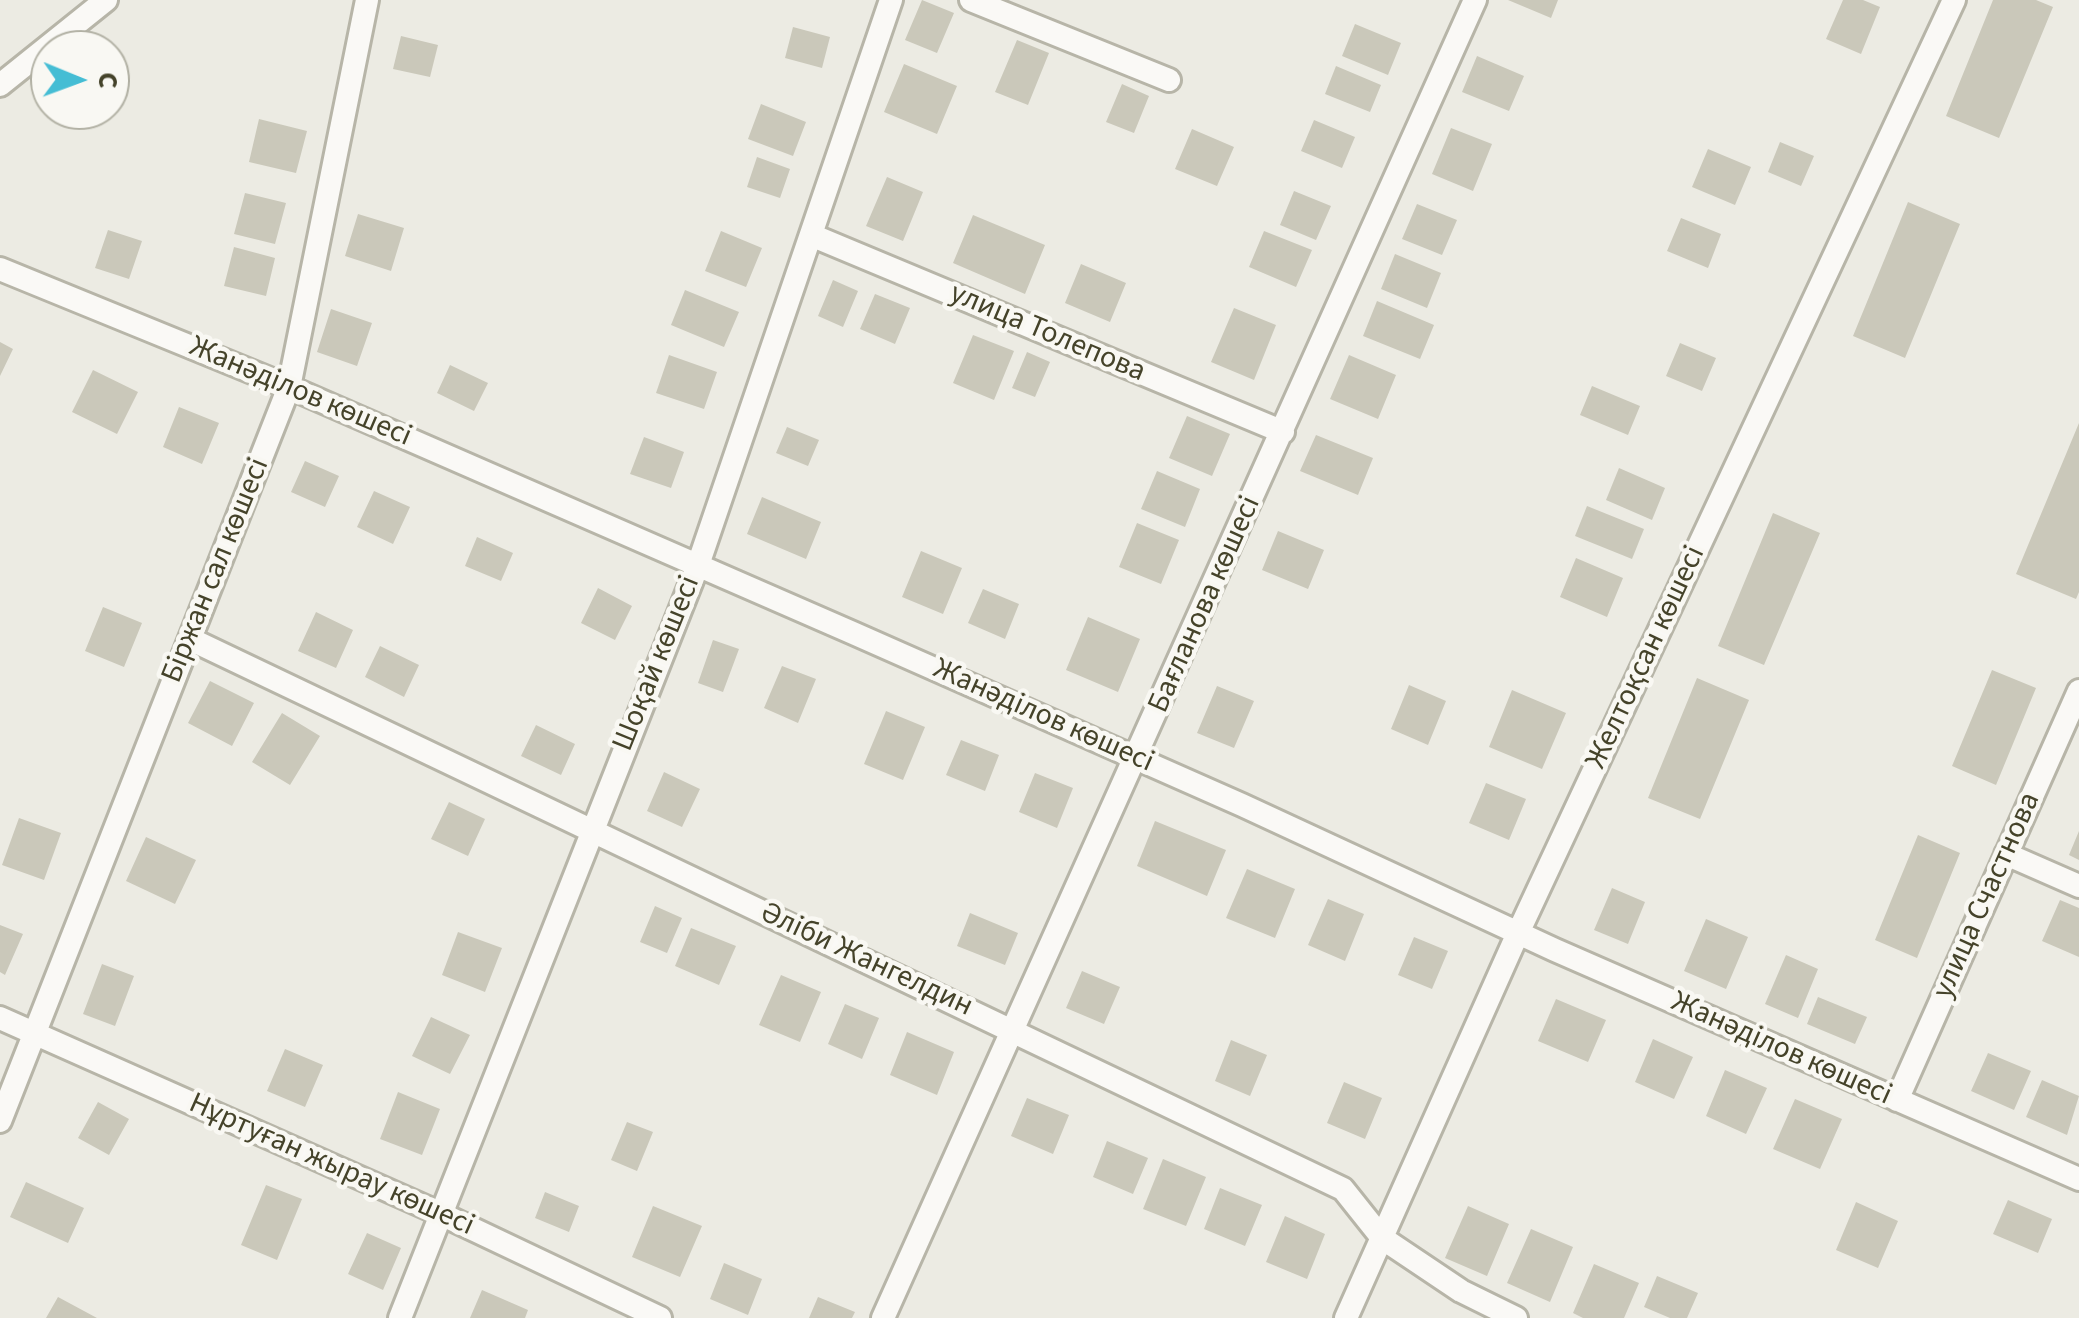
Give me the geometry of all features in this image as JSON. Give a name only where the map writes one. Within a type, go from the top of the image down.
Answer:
[{"type":"street","points":[[0,85],[106,0]]},
{"type":"street","name":"Біржан сал көшесі","points":[[0,1122],[290,387],[367,0]]},
{"type":"street","name":"Шоқай көшесі","points":[[400,1318],[698,565],[891,0]]},
{"type":"street","points":[[971,0],[1169,80]]},
{"type":"street","name":"Бағланова көшесі","points":[[883,1318],[1138,759],[1476,0]]},
{"type":"street","name":"Желтоқсан көшесі","points":[[1346,1318],[1518,934],[1954,0]]},
{"type":"street","name":"улица Толепова","points":[[811,235],[1283,432]]},
{"type":"street","name":"Жанәділов көшесі","points":[[0,269],[290,387],[698,565],[1138,759],[1518,934],[2079,1179]]},
{"type":"street","name":"Әліби Жангелдин","points":[[190,640],[1343,1189],[1382,1238],[1461,1292],[1516,1318]]},
{"type":"street","name":"улица Счастнова","points":[[1897,1100],[2079,691]]},
{"type":"street","points":[[2006,854],[2079,886]]},
{"type":"street","name":"Нұртуған жырау көшесі","points":[[0,1018],[441,1214],[660,1318]]},
{"type":"building","points":[[922,0],[954,13],[937,53],[905,40]]},
{"type":"building","points":[[1508,0],[1558,0],[1551,18]]},
{"type":"building","points":[[1843,0],[1863,0],[1880,7],[1861,54],[1826,39]]},
{"type":"building","points":[[1993,0],[2036,0],[2053,7],[1999,138],[1946,116]]},
{"type":"building","points":[[1355,24],[1401,43],[1388,75],[1342,56]]},
{"type":"building","points":[[793,27],[830,37],[822,68],[785,58]]},
{"type":"building","points":[[401,36],[438,45],[430,77],[393,69]]},
{"type":"building","points":[[1017,40],[1049,53],[1028,105],[995,92]]},
{"type":"building","points":[[1477,56],[1524,76],[1509,111],[1462,92]]},
{"type":"building","points":[[904,64],[957,86],[937,134],[884,112]]},
{"type":"building","points":[[1336,66],[1381,85],[1370,112],[1325,94]]},
{"type":"building","points":[[1122,84],[1149,96],[1134,133],[1106,122]]},
{"type":"building","points":[[761,104],[806,122],[793,156],[748,139]]},
{"type":"building","points":[[259,119],[307,131],[296,173],[249,162]]},
{"type":"building","points":[[1314,120],[1355,137],[1342,168],[1301,151]]},
{"type":"building","points":[[1451,128],[1492,144],[1473,191],[1432,174]]},
{"type":"building","points":[[1192,129],[1234,147],[1217,186],[1175,169]]},
{"type":"building","points":[[1780,142],[1814,156],[1801,186],[1768,172]]},
{"type":"building","points":[[1708,149],[1751,167],[1735,205],[1692,187]]},
{"type":"building","points":[[757,157],[790,169],[780,198],[747,187]]},
{"type":"building","points":[[887,177],[923,192],[903,241],[866,226]]},
{"type":"building","points":[[1294,191],[1331,206],[1316,240],[1280,225]]},
{"type":"building","points":[[245,193],[286,203],[275,244],[234,234]]},
{"type":"building","points":[[1908,202],[1960,224],[1905,358],[1853,336]]},
{"type":"building","points":[[1417,204],[1457,220],[1442,255],[1402,239]]},
{"type":"building","points":[[358,214],[404,228],[391,271],[345,256]]},
{"type":"building","points":[[973,215],[1045,245],[1025,294],[953,263]]},
{"type":"building","points":[[1681,218],[1721,234],[1708,268],[1667,251]]},
{"type":"building","points":[[108,230],[142,241],[129,279],[95,268]]},
{"type":"building","points":[[721,231],[762,248],[746,287],[705,271]]},
{"type":"building","points":[[1264,231],[1312,250],[1296,287],[1249,267]]},
{"type":"building","points":[[234,247],[275,258],[266,296],[224,286]]},
{"type":"building","points":[[1395,254],[1441,273],[1427,308],[1381,289]]},
{"type":"building","points":[[1081,264],[1126,283],[1110,322],[1065,303]]},
{"type":"building","points":[[833,280],[858,291],[843,327],[818,316]]},
{"type":"building","points":[[685,290],[739,312],[724,347],[671,325]]},
{"type":"building","points":[[875,294],[910,308],[895,344],[860,329]]},
{"type":"building","points":[[1377,301],[1434,325],[1420,359],[1363,336]]},
{"type":"building","points":[[1234,308],[1276,325],[1254,380],[1211,362]]},
{"type":"building","points":[[331,309],[372,323],[357,366],[317,352]]},
{"type":"building","points":[[973,335],[1014,351],[994,400],[953,383]]},
{"type":"building","points":[[0,342],[13,349],[0,376]]},
{"type":"building","points":[[1680,343],[1716,358],[1702,391],[1666,376]]},
{"type":"building","points":[[1027,352],[1050,362],[1035,397],[1012,388]]},
{"type":"building","points":[[669,355],[717,372],[704,409],[656,393]]},
{"type":"building","points":[[1349,355],[1396,375],[1378,419],[1330,399]]},
{"type":"building","points":[[450,365],[488,383],[474,411],[437,393]]},
{"type":"building","points":[[93,370],[138,392],[117,434],[72,412]]},
{"type":"building","points":[[1592,386],[1640,406],[1628,435],[1580,415]]},
{"type":"building","points":[[179,407],[219,423],[202,464],[163,447]]},
{"type":"building","points":[[1187,416],[1230,434],[1212,476],[1169,458]]},
{"type":"building","points":[[2079,423],[2079,592],[2076,599],[2016,574]]},
{"type":"building","points":[[787,427],[819,440],[808,466],[776,453]]},
{"type":"building","points":[[1316,435],[1373,458],[1358,495],[1300,471]]},
{"type":"building","points":[[644,437],[684,452],[671,488],[630,474]]},
{"type":"building","points":[[305,461],[339,476],[325,507],[291,492]]},
{"type":"building","points":[[1619,468],[1665,488],[1652,520],[1606,500]]},
{"type":"building","points":[[1157,471],[1200,489],[1185,527],[1141,509]]},
{"type":"building","points":[[374,491],[410,507],[393,544],[357,527]]},
{"type":"building","points":[[762,497],[821,522],[806,559],[747,534]]},
{"type":"building","points":[[1587,506],[1644,529],[1632,559],[1575,536]]},
{"type":"building","points":[[1773,513],[1820,533],[1764,665],[1718,646]]},
{"type":"building","points":[[1137,523],[1179,540],[1161,584],[1119,567]]},
{"type":"building","points":[[1278,531],[1324,550],[1308,589],[1262,570]]},
{"type":"building","points":[[477,537],[513,553],[501,581],[465,566]]},
{"type":"building","points":[[921,551],[962,568],[943,614],[902,597]]},
{"type":"building","points":[[1576,558],[1623,578],[1607,617],[1560,597]]},
{"type":"building","points":[[598,588],[632,606],[615,640],[581,623]]},
{"type":"building","points":[[983,589],[1019,604],[1005,639],[968,623]]},
{"type":"building","points":[[103,607],[142,623],[124,667],[85,651]]},
{"type":"building","points":[[316,612],[353,630],[336,668],[298,651]]},
{"type":"building","points":[[1088,617],[1140,639],[1118,692],[1066,670]]},
{"type":"building","points":[[713,640],[739,649],[723,692],[698,683]]},
{"type":"building","points":[[380,646],[419,665],[404,697],[365,677]]},
{"type":"building","points":[[782,666],[816,679],[798,723],[764,708]]},
{"type":"building","points":[[1992,670],[2036,688],[1996,785],[1952,766]]},
{"type":"building","points":[[1697,678],[1749,700],[1700,819],[1648,798]]},
{"type":"building","points":[[210,681],[254,703],[232,746],[188,723]]},
{"type":"building","points":[[1409,685],[1446,701],[1428,745],[1391,729]]},
{"type":"building","points":[[1217,686],[1254,701],[1234,748],[1197,733]]},
{"type":"building","points":[[1512,690],[1566,713],[1542,769],[1489,747]]},
{"type":"building","points":[[886,711],[925,727],[903,780],[864,764]]},
{"type":"building","points":[[282,713],[320,736],[290,785],[252,762]]},
{"type":"building","points":[[536,725],[575,744],[561,775],[521,756]]},
{"type":"building","points":[[961,740],[999,755],[985,791],[946,775]]},
{"type":"building","points":[[664,772],[700,789],[682,827],[647,811]]},
{"type":"building","points":[[1035,773],[1073,788],[1057,828],[1019,812]]},
{"type":"building","points":[[1486,783],[1526,799],[1509,840],[1469,823]]},
{"type":"building","points":[[449,802],[485,819],[468,856],[431,839]]},
{"type":"building","points":[[19,818],[61,833],[44,880],[2,865]]},
{"type":"building","points":[[1155,821],[1226,850],[1207,896],[1137,866]]},
{"type":"building","points":[[2079,831],[2079,860],[2069,855]]},
{"type":"building","points":[[1918,835],[1960,853],[1917,958],[1875,940]]},
{"type":"building","points":[[146,837],[196,860],[175,904],[126,881]]},
{"type":"building","points":[[1247,869],[1295,889],[1275,938],[1226,918]]},
{"type":"building","points":[[1612,888],[1645,902],[1628,944],[1594,930]]},
{"type":"building","points":[[1328,899],[1364,914],[1345,961],[1308,945]]},
{"type":"building","points":[[2060,900],[2079,908],[2079,957],[2042,941]]},
{"type":"building","points":[[655,906],[682,918],[667,953],[640,942]]},
{"type":"building","points":[[970,913],[1018,933],[1005,965],[957,946]]},
{"type":"building","points":[[1706,919],[1748,937],[1726,989],[1684,971]]},
{"type":"building","points":[[0,925],[23,934],[5,975],[0,972]]},
{"type":"building","points":[[691,928],[736,946],[719,985],[675,966]]},
{"type":"building","points":[[458,932],[502,948],[485,992],[442,975]]},
{"type":"building","points":[[1414,937],[1448,951],[1432,989],[1398,975]]},
{"type":"building","points":[[1786,955],[1818,969],[1798,1018],[1765,1004]]},
{"type":"building","points":[[102,964],[134,976],[115,1026],[83,1014]]},
{"type":"building","points":[[1082,971],[1120,987],[1104,1024],[1066,1008]]},
{"type":"building","points":[[781,975],[821,992],[800,1042],[759,1025]]},
{"type":"building","points":[[1818,997],[1867,1017],[1855,1044],[1807,1024]]},
{"type":"building","points":[[1556,999],[1606,1020],[1588,1062],[1538,1041]]},
{"type":"building","points":[[845,1004],[879,1018],[862,1059],[828,1044]]},
{"type":"building","points":[[431,1017],[470,1035],[450,1074],[412,1056]]},
{"type":"building","points":[[907,1032],[954,1052],[937,1095],[890,1075]]},
{"type":"building","points":[[1653,1039],[1693,1057],[1674,1099],[1635,1082]]},
{"type":"building","points":[[1231,1040],[1267,1055],[1250,1096],[1215,1081]]},
{"type":"building","points":[[285,1049],[323,1065],[305,1107],[267,1091]]},
{"type":"building","points":[[1988,1053],[2031,1071],[2014,1110],[1971,1091]]},
{"type":"building","points":[[1725,1070],[1767,1088],[1746,1134],[1706,1116]]},
{"type":"building","points":[[2042,1080],[2079,1096],[2067,1135],[2026,1117]]},
{"type":"building","points":[[1344,1082],[1382,1098],[1365,1139],[1327,1123]]},
{"type":"building","points":[[398,1092],[440,1109],[422,1155],[380,1139]]},
{"type":"building","points":[[1027,1098],[1069,1115],[1053,1154],[1011,1136]]},
{"type":"building","points":[[1795,1099],[1842,1119],[1820,1169],[1773,1149]]},
{"type":"building","points":[[98,1102],[129,1119],[109,1155],[78,1138]]},
{"type":"building","points":[[627,1122],[653,1132],[637,1171],[611,1160]]},
{"type":"building","points":[[1107,1141],[1148,1158],[1133,1194],[1093,1177]]},
{"type":"building","points":[[1163,1159],[1206,1177],[1186,1226],[1143,1209]]},
{"type":"building","points":[[26,1182],[84,1208],[68,1243],[10,1217]]},
{"type":"building","points":[[266,1185],[302,1199],[277,1260],[241,1245]]},
{"type":"building","points":[[1220,1188],[1262,1205],[1245,1246],[1204,1229]]},
{"type":"building","points":[[545,1192],[579,1206],[569,1232],[535,1218]]},
{"type":"building","points":[[2008,1200],[2052,1219],[2038,1253],[1993,1234]]},
{"type":"building","points":[[1856,1202],[1898,1221],[1878,1268],[1836,1250]]},
{"type":"building","points":[[653,1206],[702,1226],[680,1277],[632,1257]]},
{"type":"building","points":[[1468,1206],[1509,1224],[1487,1276],[1445,1258]]},
{"type":"building","points":[[1285,1216],[1325,1234],[1307,1279],[1266,1262]]},
{"type":"building","points":[[1531,1229],[1573,1247],[1550,1302],[1507,1283]]},
{"type":"building","points":[[367,1233],[401,1248],[383,1290],[348,1274]]},
{"type":"building","points":[[724,1263],[762,1279],[748,1315],[710,1299]]},
{"type":"building","points":[[1594,1264],[1639,1283],[1624,1318],[1583,1318],[1573,1313]]},
{"type":"building","points":[[1657,1276],[1698,1293],[1687,1318],[1670,1318],[1644,1307]]},
{"type":"building","points":[[482,1290],[528,1310],[525,1318],[470,1318]]},
{"type":"building","points":[[58,1297],[97,1318],[46,1318]]},
{"type":"building","points":[[818,1297],[855,1312],[852,1318],[809,1318]]}]
